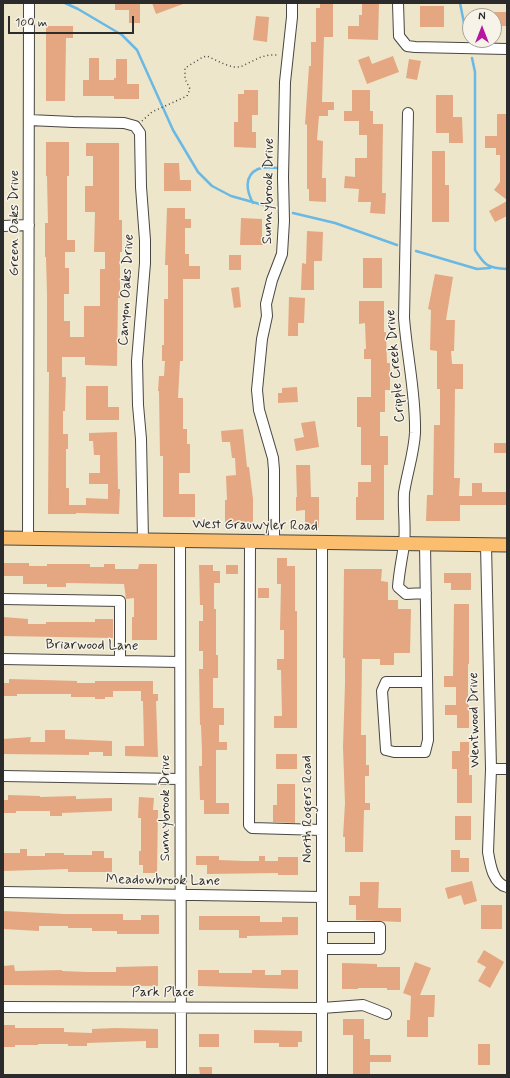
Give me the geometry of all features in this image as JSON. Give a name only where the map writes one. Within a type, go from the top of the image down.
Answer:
[{"type":"main road","name":"West Grauwyler Road","points":[[3,538],[507,545]]},
{"type":"street","name":"Green Oaks Drive","points":[[28,538],[29,3]]},
{"type":"street","name":"Sunnybrook Drive","points":[[274,542],[273,458],[259,410],[257,390],[262,339],[267,316],[266,304],[272,280],[282,254],[284,221],[283,177],[285,82],[292,3]]},
{"type":"street","points":[[398,3],[399,36],[407,46],[507,49]]},
{"type":"street","name":"Cripple Creek Drive","points":[[408,113],[404,318],[407,349],[413,384],[415,414],[414,443],[404,493],[404,544],[398,587],[406,594],[426,593]]},
{"type":"street","points":[[29,120],[124,123],[138,128]]},
{"type":"street","name":"Canyon Oaks Drive","points":[[138,128],[140,133],[144,263],[137,361],[144,540]]},
{"type":"street","points":[[3,226],[29,225]]},
{"type":"street","name":"Sunnybrook Drive","points":[[180,541],[181,1075]]},
{"type":"street","points":[[250,542],[249,824],[252,828],[322,830]]},
{"type":"street","name":"North Rogers Road","points":[[322,542],[322,1075]]},
{"type":"street","points":[[425,544],[428,740],[425,752],[394,752],[386,750],[382,691],[386,682],[427,682]]},
{"type":"street","name":"Wentwood Drive","points":[[486,545],[491,769],[489,861],[497,880],[500,884],[507,887]]},
{"type":"street","points":[[3,599],[120,601],[120,660]]},
{"type":"street","name":"Briarwood Lane","points":[[3,658],[180,662]]},
{"type":"street","points":[[491,769],[507,769]]},
{"type":"street","points":[[3,776],[180,779]]},
{"type":"street","name":"Meadowbrook Lane","points":[[3,892],[322,897]]},
{"type":"street","points":[[322,927],[380,927],[380,949],[322,949]]},
{"type":"street","name":"Park Place","points":[[3,1006],[322,1008],[363,1006],[386,1014]]},
{"type":"path","points":[[138,128],[144,119],[152,112],[187,96],[190,91],[185,79],[185,68],[203,57],[207,56],[233,67],[240,67],[261,57],[269,55],[288,56]]},
{"type":"building","points":[[115,3],[140,3],[140,23],[129,23],[129,10],[115,10]]},
{"type":"building","points":[[152,3],[183,3],[183,4],[156,14]]},
{"type":"building","points":[[320,3],[333,3],[333,37],[324,37],[322,102],[334,102],[334,110],[328,110],[328,116],[319,116],[317,140],[323,141],[322,178],[326,178],[326,202],[309,201],[309,189],[307,189],[307,125],[305,124],[309,66],[311,66],[311,42],[316,42],[316,8],[320,8]]},
{"type":"building","points":[[362,3],[379,3],[378,40],[348,39],[348,26],[359,26],[359,15],[362,15]]},
{"type":"building","points":[[420,6],[444,6],[444,27],[420,27]]},
{"type":"building","points":[[502,12],[507,12],[507,26],[502,26]]},
{"type":"building","points":[[256,16],[269,17],[267,42],[253,40]]},
{"type":"building","points":[[46,26],[73,26],[73,38],[66,38],[65,101],[46,101]]},
{"type":"building","points":[[369,56],[372,64],[393,56],[399,72],[367,84],[358,60]]},
{"type":"building","points":[[89,58],[99,58],[99,80],[114,80],[114,78],[116,78],[116,59],[127,59],[127,84],[139,84],[139,99],[114,99],[114,96],[83,96],[83,80],[89,80]]},
{"type":"building","points":[[409,59],[421,61],[417,80],[406,78]]},
{"type":"building","points":[[244,90],[258,90],[258,115],[252,115],[252,132],[256,132],[256,148],[234,147],[234,122],[238,122],[238,94],[244,94]]},
{"type":"building","points":[[352,90],[370,90],[370,111],[373,111],[373,124],[383,124],[382,193],[386,193],[385,214],[370,213],[371,202],[358,202],[359,189],[344,188],[345,176],[355,177],[355,158],[367,158],[367,135],[359,135],[359,121],[344,121],[344,111],[352,111]]},
{"type":"building","points":[[436,95],[453,95],[453,117],[462,117],[463,143],[449,143],[449,133],[436,133]]},
{"type":"building","points":[[497,114],[507,114],[507,200],[494,190],[500,182],[500,155],[496,155],[496,148],[485,148],[485,136],[497,136]]},
{"type":"building","points":[[46,142],[69,142],[69,176],[67,176],[67,240],[75,240],[75,252],[65,252],[65,268],[69,268],[69,294],[64,294],[64,321],[70,321],[70,337],[84,337],[84,306],[100,306],[100,269],[105,269],[105,252],[94,252],[95,212],[85,212],[85,186],[93,186],[93,156],[86,156],[86,143],[119,143],[119,220],[122,220],[122,252],[120,252],[120,298],[118,298],[117,366],[85,365],[85,357],[62,357],[62,377],[66,377],[65,411],[63,411],[63,434],[68,434],[68,449],[66,449],[66,488],[69,488],[69,505],[86,505],[86,498],[108,499],[108,484],[89,484],[89,473],[100,473],[100,455],[94,455],[93,441],[89,441],[89,433],[117,432],[118,489],[120,489],[119,514],[48,514],[49,372],[47,372],[47,294],[45,257],[45,223],[48,223]]},
{"type":"building","points":[[432,151],[445,151],[445,185],[449,185],[449,222],[432,222]]},
{"type":"building","points":[[164,163],[179,163],[180,180],[191,180],[191,191],[164,191]]},
{"type":"building","points":[[507,201],[507,216],[495,222],[489,211]]},
{"type":"building","points":[[167,208],[185,208],[185,219],[191,219],[191,228],[185,228],[185,254],[189,254],[189,266],[200,266],[200,279],[183,279],[183,361],[180,361],[178,398],[183,398],[183,429],[187,429],[187,444],[190,444],[190,473],[179,473],[179,494],[195,494],[195,517],[163,517],[163,456],[160,456],[158,391],[159,376],[164,376],[165,361],[162,361],[162,345],[164,345],[164,299],[168,299],[168,265],[165,265]]},
{"type":"building","points":[[241,218],[262,219],[262,237],[264,237],[263,245],[240,245]]},
{"type":"building","points":[[307,231],[323,232],[322,261],[314,261],[314,290],[301,290],[302,263],[306,264]]},
{"type":"building","points":[[229,255],[241,255],[241,270],[229,270]]},
{"type":"building","points":[[363,258],[382,258],[382,288],[363,288]]},
{"type":"building","points":[[435,274],[453,277],[446,320],[455,320],[454,351],[451,351],[452,364],[463,364],[463,389],[455,389],[454,478],[460,478],[459,496],[472,496],[472,483],[482,483],[482,492],[507,492],[507,505],[460,505],[460,521],[426,521],[427,495],[433,495],[434,425],[440,425],[440,389],[437,389],[437,351],[430,350],[431,310],[428,309]]},
{"type":"building","points":[[239,287],[241,307],[234,308],[231,288]]},
{"type":"building","points":[[289,297],[305,298],[304,323],[298,323],[298,336],[288,336]]},
{"type":"building","points":[[359,301],[384,301],[384,332],[386,332],[387,363],[390,363],[390,390],[385,390],[385,412],[380,412],[380,436],[388,436],[388,465],[384,465],[384,520],[356,520],[356,497],[358,497],[358,482],[371,482],[371,465],[361,465],[361,427],[357,427],[357,397],[371,397],[371,359],[364,359],[364,349],[366,349],[365,323],[359,324]]},
{"type":"building","points":[[86,386],[108,386],[108,407],[119,407],[119,420],[86,420]]},
{"type":"building","points":[[297,387],[298,402],[278,403],[278,393],[282,393],[282,388]]},
{"type":"building","points":[[315,421],[319,447],[296,451],[294,439],[304,437],[301,423]]},
{"type":"building","points":[[243,429],[247,467],[249,467],[253,499],[253,524],[225,524],[225,500],[227,500],[226,476],[236,475],[235,458],[232,458],[230,442],[222,442],[221,431]]},
{"type":"building","points":[[494,443],[507,443],[507,453],[494,453]]},
{"type":"building","points":[[296,465],[310,465],[311,497],[319,497],[319,528],[305,529],[305,510],[296,511]]},
{"type":"building","points":[[277,558],[287,558],[287,566],[295,566],[295,611],[297,611],[297,728],[274,728],[274,716],[282,716],[281,670],[277,670],[277,659],[284,659],[284,630],[280,630],[281,584],[277,584]]},
{"type":"building","points":[[3,563],[29,563],[29,566],[47,566],[47,564],[90,564],[90,567],[104,567],[104,564],[115,564],[115,569],[138,569],[139,564],[157,564],[157,640],[132,640],[134,598],[126,599],[124,584],[66,583],[66,587],[47,587],[47,584],[23,584],[23,576],[3,576]]},
{"type":"building","points":[[199,565],[213,565],[213,571],[220,571],[220,583],[214,583],[218,678],[213,678],[213,708],[224,708],[224,725],[219,725],[219,742],[227,742],[227,750],[216,750],[216,803],[229,803],[229,814],[204,814],[204,800],[200,800],[199,766],[202,766],[202,750],[199,669],[203,669],[203,651],[199,651],[199,621],[203,621],[203,605],[200,605]]},
{"type":"building","points":[[226,565],[238,565],[238,574],[226,574]]},
{"type":"building","points":[[344,569],[382,569],[381,581],[388,582],[388,600],[398,600],[398,609],[411,609],[410,653],[394,653],[394,665],[380,665],[380,659],[362,659],[361,735],[366,735],[366,765],[369,765],[369,776],[365,776],[365,803],[370,803],[370,810],[364,810],[363,852],[345,852],[345,837],[343,837],[345,803],[343,747],[345,684],[345,658],[343,658]]},
{"type":"building","points":[[444,573],[471,573],[471,590],[451,590],[451,583],[444,583]]},
{"type":"building","points":[[258,588],[269,588],[269,598],[258,598]]},
{"type":"building","points":[[454,604],[469,604],[469,728],[457,728],[457,715],[445,715],[445,705],[456,705],[456,687],[444,687],[444,676],[453,676]]},
{"type":"building","points":[[3,617],[28,619],[28,624],[46,624],[46,622],[95,622],[95,619],[113,619],[113,638],[3,636]]},
{"type":"building","points":[[9,679],[77,681],[77,683],[95,683],[95,681],[153,681],[153,694],[158,694],[158,701],[156,701],[158,757],[125,756],[125,746],[144,746],[143,701],[141,701],[141,691],[113,691],[113,697],[105,697],[105,699],[95,699],[95,697],[71,697],[71,694],[17,694],[17,696],[3,696],[3,683],[9,683]]},
{"type":"building","points":[[45,730],[65,730],[65,739],[112,741],[112,756],[103,756],[103,752],[89,752],[89,755],[3,754],[3,739],[31,737],[30,742],[45,742]]},
{"type":"building","points":[[460,742],[469,742],[469,775],[472,775],[472,803],[457,803],[457,769],[452,769],[452,751],[460,751]]},
{"type":"building","points":[[276,754],[297,754],[297,769],[276,769]]},
{"type":"building","points":[[277,784],[295,784],[295,823],[273,822],[273,805],[277,805]]},
{"type":"building","points":[[8,795],[40,797],[76,796],[76,799],[112,798],[112,811],[62,813],[62,816],[50,816],[50,811],[16,811],[16,813],[3,813],[3,800],[8,800]]},
{"type":"building","points":[[139,797],[154,798],[153,810],[158,810],[157,873],[143,873],[143,865],[139,865],[139,851],[141,851],[141,818],[138,818]]},
{"type":"building","points":[[455,816],[471,816],[471,840],[455,840]]},
{"type":"building","points":[[20,849],[27,849],[27,856],[45,856],[45,853],[92,855],[92,851],[104,851],[104,858],[112,858],[112,872],[68,872],[68,869],[3,871],[3,853],[20,853]]},
{"type":"building","points":[[451,850],[460,850],[460,858],[469,858],[469,872],[451,872]]},
{"type":"building","points":[[196,856],[219,856],[219,860],[245,861],[259,861],[259,856],[265,856],[265,861],[278,861],[278,857],[298,857],[298,875],[278,875],[278,873],[207,874],[207,865],[196,865]]},
{"type":"building","points":[[472,881],[477,901],[464,905],[461,895],[448,899],[445,888]]},
{"type":"building","points":[[360,882],[379,882],[378,908],[401,908],[401,922],[356,920],[356,905],[349,905],[349,896],[360,896]]},
{"type":"building","points":[[481,905],[502,905],[502,929],[481,929]]},
{"type":"building","points":[[3,911],[64,914],[123,914],[123,920],[141,920],[141,915],[159,915],[159,934],[117,934],[117,931],[92,931],[92,928],[68,928],[68,926],[39,926],[39,931],[3,929]]},
{"type":"building","points":[[199,916],[260,916],[260,922],[282,922],[282,917],[298,917],[298,935],[247,936],[247,938],[239,938],[239,930],[199,930]]},
{"type":"building","points":[[484,950],[504,962],[490,988],[478,981],[486,967],[477,962]]},
{"type":"building","points":[[415,962],[431,968],[420,995],[435,995],[434,1017],[428,1017],[428,1037],[407,1037],[407,1020],[410,1020],[411,996],[403,993]]},
{"type":"building","points":[[342,963],[377,964],[377,967],[400,967],[400,990],[387,990],[387,988],[342,989]]},
{"type":"building","points":[[14,965],[15,971],[62,970],[87,972],[116,972],[116,967],[158,966],[158,986],[3,985],[3,966]]},
{"type":"building","points":[[198,970],[219,970],[219,973],[252,973],[252,970],[265,970],[265,975],[281,975],[281,970],[298,970],[298,989],[198,986]]},
{"type":"building","points":[[343,1019],[364,1019],[364,1039],[370,1039],[370,1055],[391,1055],[391,1062],[370,1062],[370,1075],[353,1075],[353,1035],[343,1035]]},
{"type":"building","points":[[3,1025],[15,1025],[15,1028],[64,1028],[64,1032],[92,1033],[92,1029],[158,1029],[158,1048],[146,1048],[146,1041],[87,1043],[87,1046],[68,1046],[68,1044],[38,1044],[3,1047]]},
{"type":"building","points":[[254,1030],[302,1031],[302,1042],[298,1042],[298,1047],[279,1047],[279,1043],[254,1043]]},
{"type":"building","points":[[199,1034],[219,1034],[219,1047],[199,1047]]},
{"type":"building","points":[[478,1044],[490,1044],[490,1065],[478,1065]]},
{"type":"building","points":[[199,1067],[212,1067],[212,1075],[200,1075]]},
{"type":"waterway","points":[[65,3],[122,35],[137,50],[173,130],[198,172],[212,186],[231,196],[274,208]]},
{"type":"waterway","points":[[460,3],[462,13]]},
{"type":"waterway","points":[[472,58],[475,72],[475,250],[482,260],[491,267],[507,269]]},
{"type":"waterway","points":[[253,203],[248,189],[248,180],[253,172],[266,167],[280,168]]},
{"type":"waterway","points":[[293,213],[335,223],[397,245]]},
{"type":"waterway","points":[[416,251],[477,269],[490,268]]}]
